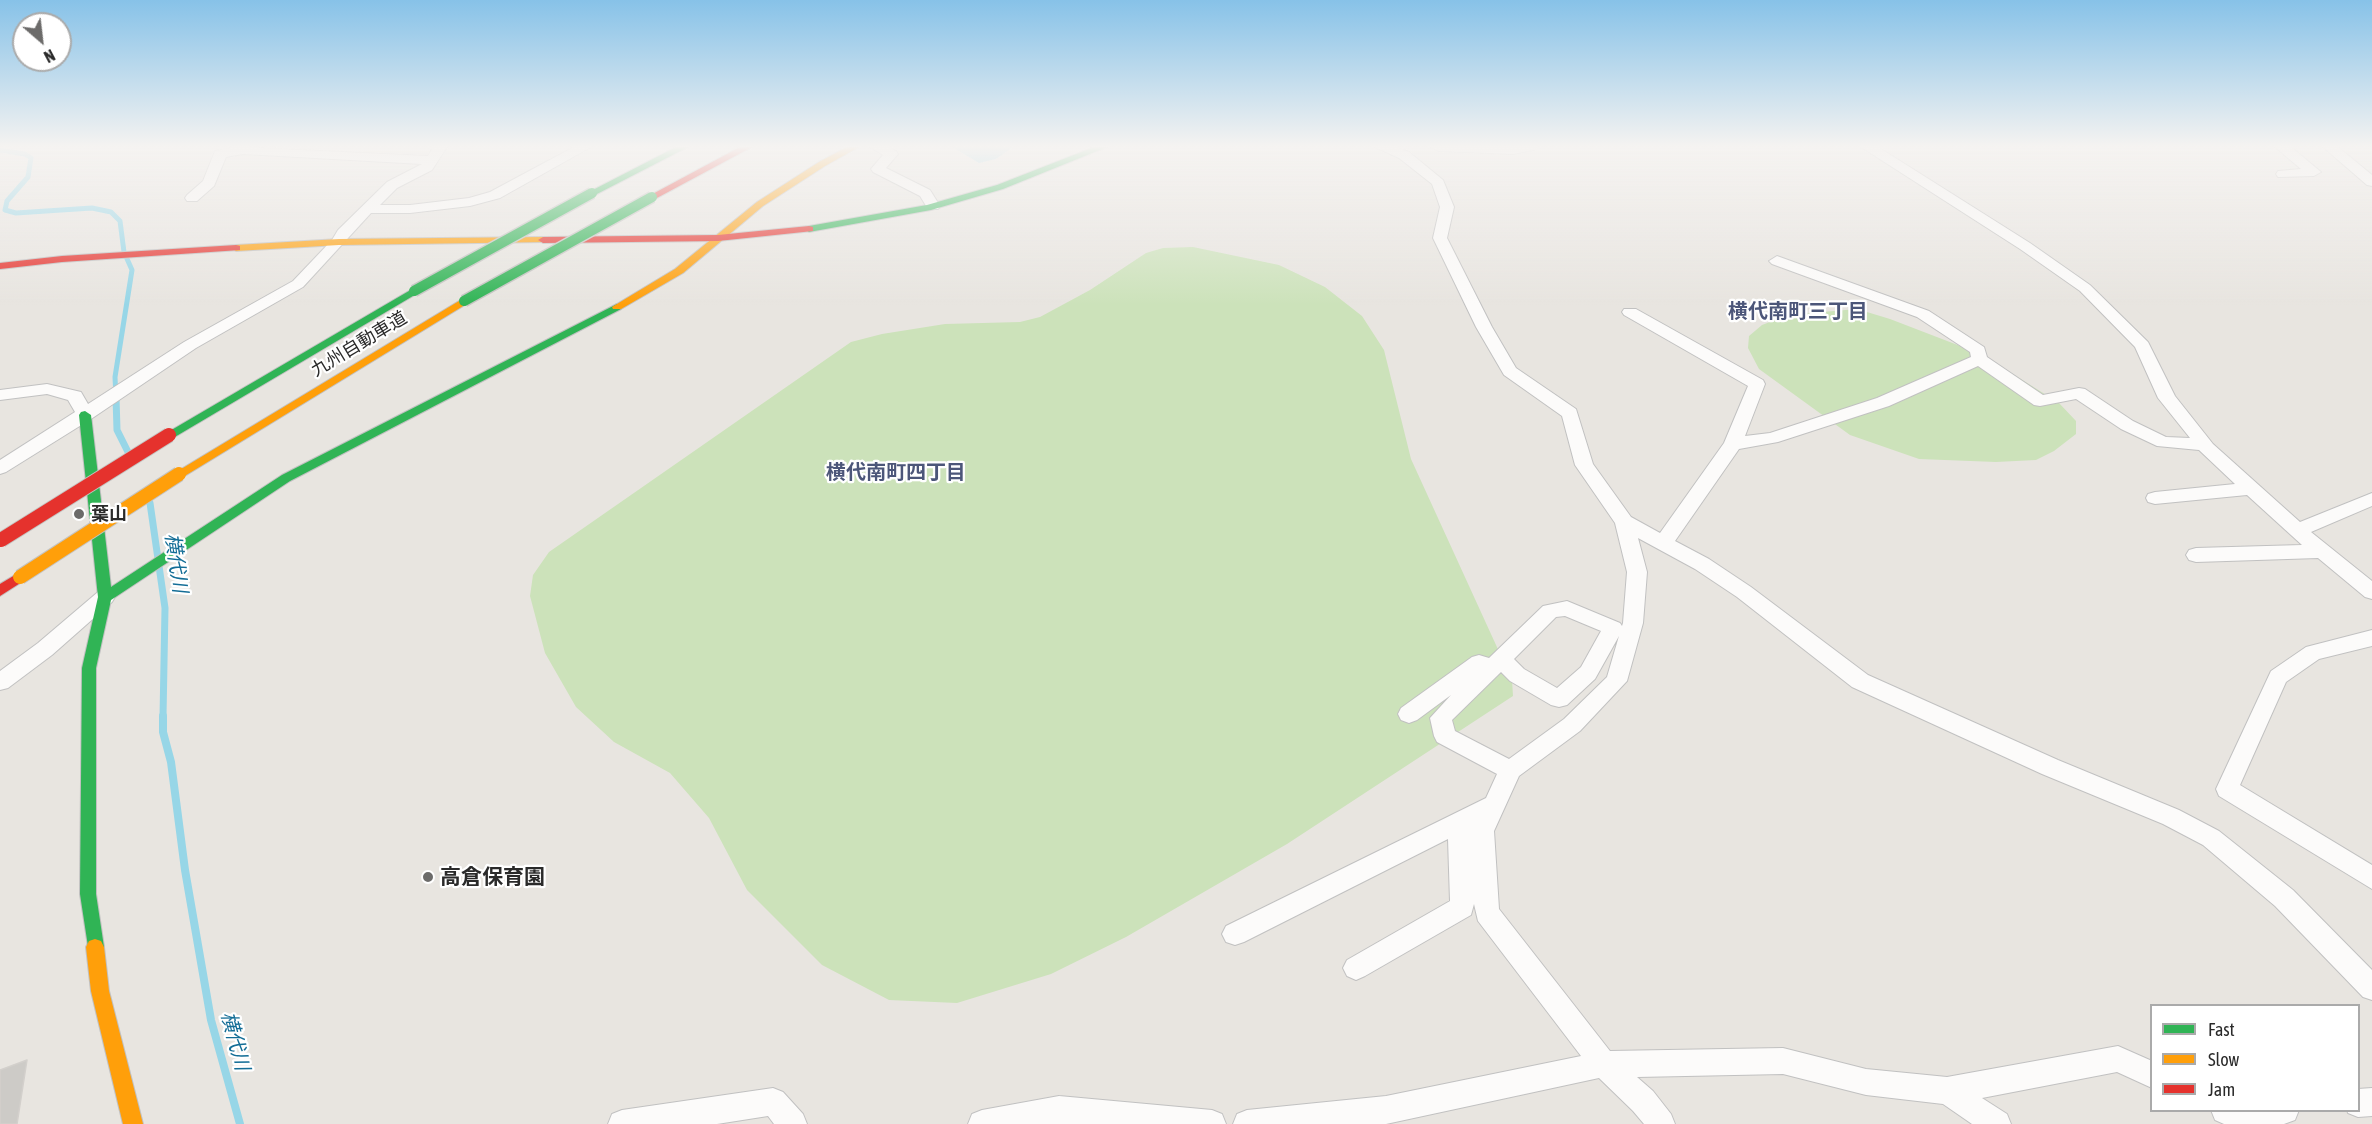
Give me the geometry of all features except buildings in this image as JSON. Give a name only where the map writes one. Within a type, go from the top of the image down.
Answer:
[{"type":"main road","name":"九州自動車道","points":[[0,540],[169,435],[414,291],[580,199]]},
{"type":"main road","name":"九州自動車道","points":[[0,591],[179,474],[464,301],[648,199]]},
{"type":"main road","points":[[105,597],[286,478],[603,316],[680,271],[767,199]]},
{"type":"main road","points":[[0,266],[62,259],[339,242],[718,238],[800,230],[933,206],[956,199]]},
{"type":"main road","points":[[85,415],[105,597],[89,668],[88,894],[100,991],[133,1124]]},
{"type":"street","points":[[0,468],[190,345],[298,284],[339,242],[343,233],[378,199]]},
{"type":"street","points":[[368,209],[420,208],[479,199]]},
{"type":"street","points":[[929,199],[933,206]]},
{"type":"street","points":[[1444,199],[1447,207],[1440,238],[1484,327],[1510,371],[1570,413],[1584,465],[1624,522],[1637,572],[1633,623],[1616,681],[1572,725],[1510,770],[1493,805],[1482,831],[1487,913],[1604,1064],[1643,1101],[1661,1124]]},
{"type":"street","points":[[1951,199],[2025,246],[2085,288],[2142,345],[2167,398],[2205,445],[2297,530],[2372,592]]},
{"type":"street","points":[[1777,261],[1923,314],[1978,350],[1979,359],[2040,401],[2079,393],[2127,425],[2163,442],[2205,445]]},
{"type":"street","points":[[1630,312],[1756,384],[1733,444],[1663,544]]},
{"type":"street","points":[[1733,444],[1773,438],[1883,402],[1979,359]]},
{"type":"street","points":[[0,395],[47,389],[75,396],[85,415]]},
{"type":"street","points":[[2155,498],[2251,488]]},
{"type":"street","points":[[2297,530],[2372,499]]},
{"type":"street","points":[[1624,522],[1702,564],[1744,592],[1860,681],[2050,767],[2170,817],[2211,838],[2284,898],[2372,988]]},
{"type":"street","points":[[2196,555],[2323,551]]},
{"type":"street","points":[[0,682],[45,649],[105,597]]},
{"type":"street","points":[[1410,714],[1479,663],[1497,664],[1559,699],[1588,673],[1613,628],[1567,608],[1550,611],[1497,664],[1441,718],[1445,736],[1510,770]]},
{"type":"street","points":[[2372,639],[2313,653],[2278,677],[2227,789],[2372,878]]},
{"type":"street","points":[[1235,934],[1493,805]]},
{"type":"street","points":[[1356,968],[1462,907],[1459,821]]},
{"type":"street","points":[[1247,1124],[1386,1110],[1604,1064],[1783,1061],[1866,1082],[1947,1091],[2118,1059],[2150,1075]]},
{"type":"street","points":[[1947,1091],[1997,1124]]},
{"type":"street","points":[[621,1124],[773,1102],[793,1124]]},
{"type":"street","points":[[982,1124],[1059,1110],[1212,1124]]},
{"type":"street","points":[[2229,1112],[2239,1117],[2272,1112]]},
{"type":"green space","points":[[1193,247],[1279,265],[1325,287],[1362,316],[1384,350],[1411,459],[1512,680],[1513,696],[1287,844],[1126,937],[1051,974],[957,1003],[889,1000],[822,965],[747,890],[709,818],[670,773],[614,742],[576,707],[545,653],[530,596],[533,575],[549,552],[851,342],[882,334],[945,324],[1020,322],[1040,317],[1090,290],[1146,253],[1163,248]]},
{"type":"green space","points":[[1857,309],[1890,319],[1981,354],[2059,403],[2076,421],[2076,434],[2054,451],[2036,460],[1996,462],[1919,459],[1850,435],[1759,369],[1748,348],[1749,336],[1762,325],[1788,315]]},
{"type":"waterway","name":"横代川","points":[[8,199],[5,210],[16,213],[92,208],[111,212],[120,221],[124,252],[132,270],[115,377],[116,398]]},
{"type":"waterway","name":"横代川","points":[[116,397],[117,430],[128,452]]},
{"type":"waterway","name":"横代川","points":[[150,503],[165,608],[163,717]]},
{"type":"waterway","name":"横代川","points":[[163,717],[163,732],[171,762],[185,870],[211,1020],[240,1124]]},
{"type":"traffic: fast","points":[[414,291],[580,199]]},
{"type":"traffic: fast","points":[[464,301],[648,199]]},
{"type":"traffic: fast","points":[[809,229],[928,208],[957,199]]},
{"type":"traffic: fast","points":[[169,435],[414,291]]},
{"type":"traffic: fast","points":[[105,597],[286,478],[617,307]]},
{"type":"traffic: fast","points":[[85,415],[105,597],[89,668],[88,894],[95,947]]},
{"type":"traffic: slow","points":[[617,307],[679,271],[767,199]]},
{"type":"traffic: slow","points":[[236,248],[339,242],[543,240]]},
{"type":"traffic: slow","points":[[179,474],[464,301]]},
{"type":"traffic: slow","points":[[20,577],[179,474]]},
{"type":"traffic: slow","points":[[95,947],[100,991],[133,1124]]},
{"type":"traffic: jam","points":[[543,240],[718,238],[809,229]]},
{"type":"traffic: jam","points":[[0,266],[62,259],[236,248]]},
{"type":"traffic: jam","points":[[1,540],[169,435]]},
{"type":"traffic: jam","points":[[0,591],[20,577]]},
{"type":"place","name":"葉山","points":[[79,514]]},
{"type":"place","name":"高倉保育園","points":[[428,877]]},
{"type":"district","name":"横代南町三丁目","points":[[1798,312]]},
{"type":"district","name":"横代南町四丁目","points":[[896,473]]}]
